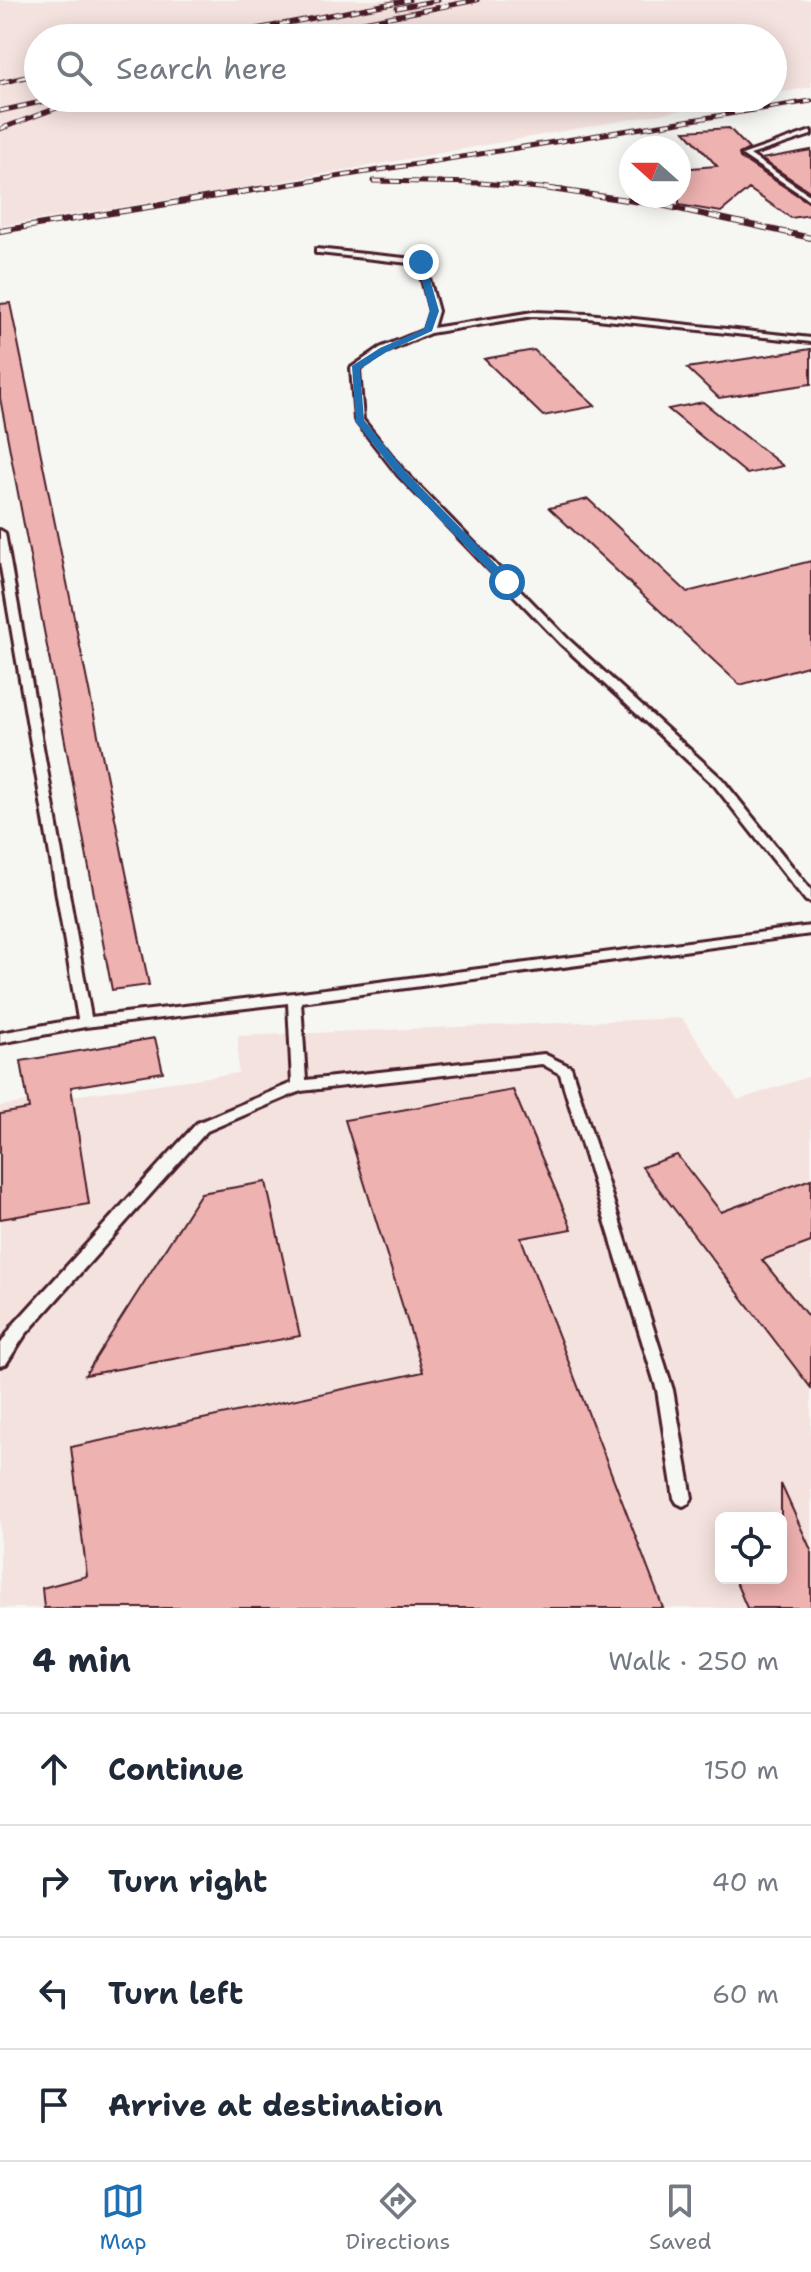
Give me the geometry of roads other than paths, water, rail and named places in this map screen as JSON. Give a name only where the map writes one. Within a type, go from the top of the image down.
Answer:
[{"type":"lane","points":[[811,133],[745,155],[811,199]]},
{"type":"lane","points":[[319,251],[421,262],[434,311],[428,331]]},
{"type":"lane","points":[[811,340],[588,316],[533,314],[428,331],[383,350],[355,368],[359,420],[401,473],[564,641],[718,782],[811,898]]},
{"type":"lane","points":[[0,533],[85,1022]]},
{"type":"lane","points":[[0,1038],[85,1022],[294,998],[811,930]]},
{"type":"lane","points":[[294,998],[299,1086]]},
{"type":"lane","points":[[0,1359],[19,1330],[202,1127],[299,1086],[544,1059],[566,1071],[665,1390],[683,1498]]},
{"type":"railway","points":[[283,24],[409,0]]},
{"type":"railway","points":[[397,8],[438,0]]},
{"type":"railway","points":[[353,24],[477,0]]},
{"type":"railway","points":[[0,83],[24,77]]},
{"type":"railway","points":[[787,105],[811,101]]},
{"type":"railway","points":[[0,111],[24,106]]},
{"type":"railway","points":[[0,129],[46,112]]},
{"type":"railway","points":[[254,190],[742,112]]},
{"type":"railway","points":[[373,181],[481,183],[550,189]]},
{"type":"railway","points":[[0,231],[266,188]]},
{"type":"railway","points":[[544,188],[550,189]]},
{"type":"railway","points":[[550,189],[563,190]]},
{"type":"railway","points":[[550,189],[661,205],[811,238]]}]
